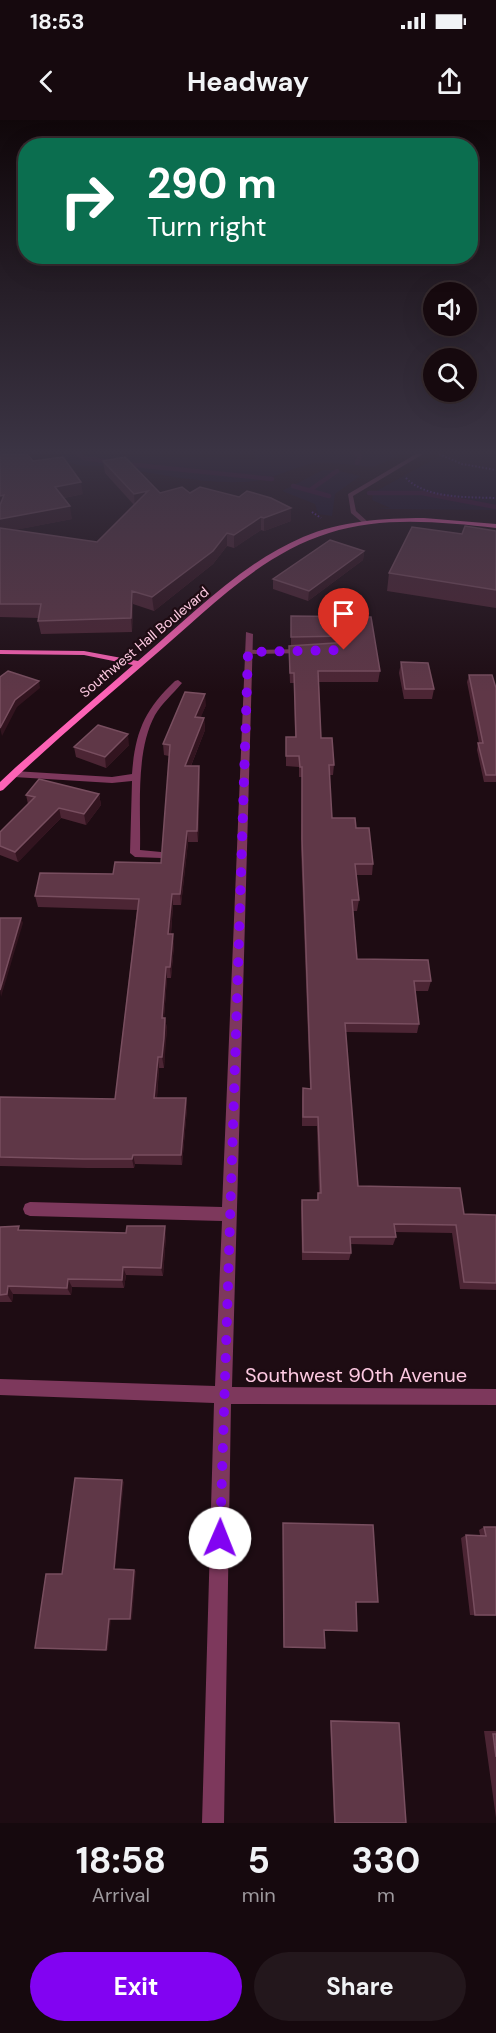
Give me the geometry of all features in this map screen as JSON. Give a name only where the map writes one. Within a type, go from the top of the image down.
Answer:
[{"type":"main road","name":"Southwest Hall Boulevard","points":[[0,788],[211,604],[281,550],[320,533]]},
{"type":"main road","points":[[0,652],[93,654],[140,664]]},
{"type":"street","points":[[213,1823],[223,1395],[249,634]]},
{"type":"street","points":[[248,652],[320,650]]},
{"type":"street","points":[[157,855],[135,853],[138,747],[152,708],[178,684]]},
{"type":"street","points":[[14,774],[112,780],[137,777]]},
{"type":"street","points":[[30,1209],[229,1214]]},
{"type":"street","name":"Southwest 90th Avenue","points":[[0,1387],[223,1395],[496,1396]]},
{"type":"building","points":[[0,533],[38,533],[97,542],[106,533],[227,533],[213,551],[152,597],[132,591],[131,618],[38,621],[41,604],[0,604]]},
{"type":"building","points":[[409,533],[496,533],[496,590],[389,573]]},
{"type":"building","points":[[330,540],[364,551],[309,591],[273,579]]},
{"type":"building","points":[[291,616],[371,617],[380,671],[318,671],[321,738],[332,738],[334,765],[329,765],[332,818],[355,818],[356,828],[369,828],[373,864],[355,864],[359,900],[352,900],[357,959],[428,960],[431,981],[414,981],[419,1024],[345,1023],[358,1186],[460,1188],[464,1214],[496,1215],[496,1283],[464,1282],[456,1225],[394,1224],[396,1237],[350,1237],[351,1253],[303,1252],[302,1200],[318,1200],[318,1193],[321,1193],[318,1117],[303,1117],[303,1088],[311,1089],[302,839],[302,767],[300,767],[299,756],[286,756],[286,737],[296,737],[294,673],[290,673],[289,646],[350,642],[348,636],[291,637]]},
{"type":"building","points":[[401,662],[428,663],[434,689],[405,689]]},
{"type":"building","points":[[8,671],[39,681],[15,700],[0,728],[0,677]]},
{"type":"building","points":[[469,675],[492,675],[496,688],[496,775],[486,775],[478,743],[483,743]]},
{"type":"building","points":[[185,692],[205,694],[195,717],[204,718],[185,766],[199,766],[197,831],[187,831],[180,894],[172,894],[168,934],[173,934],[170,967],[166,967],[162,1018],[165,1018],[164,1038],[162,1057],[158,1057],[154,1098],[186,1098],[181,1155],[133,1155],[132,1159],[0,1157],[0,1097],[115,1099],[139,899],[35,896],[40,873],[113,874],[115,862],[161,863],[170,745],[163,744]]},
{"type":"building","points":[[98,725],[128,734],[105,757],[74,747]]},
{"type":"building","points":[[39,779],[99,794],[84,814],[59,808],[15,852],[0,846],[0,832],[35,797],[26,795]]},
{"type":"building","points":[[0,918],[21,918],[0,990]]},
{"type":"building","points":[[19,1226],[18,1230],[126,1233],[127,1226],[165,1226],[161,1268],[123,1267],[122,1280],[68,1279],[67,1288],[8,1286],[7,1294],[0,1295],[0,1227]]},
{"type":"building","points":[[75,1478],[122,1480],[114,1569],[134,1570],[130,1619],[109,1619],[106,1650],[35,1648],[46,1574],[62,1574]]},
{"type":"building","points":[[283,1523],[373,1525],[378,1602],[356,1602],[357,1631],[324,1630],[325,1648],[284,1647]]},
{"type":"building","points":[[484,1527],[496,1527],[496,1615],[475,1615],[466,1535],[486,1536]]},
{"type":"building","points":[[331,1721],[399,1723],[406,1823],[335,1823]]},
{"type":"building","points":[[493,1734],[496,1734],[496,1757]]},
{"type":"route","points":[[220,1538],[248,652],[344,650]]}]
